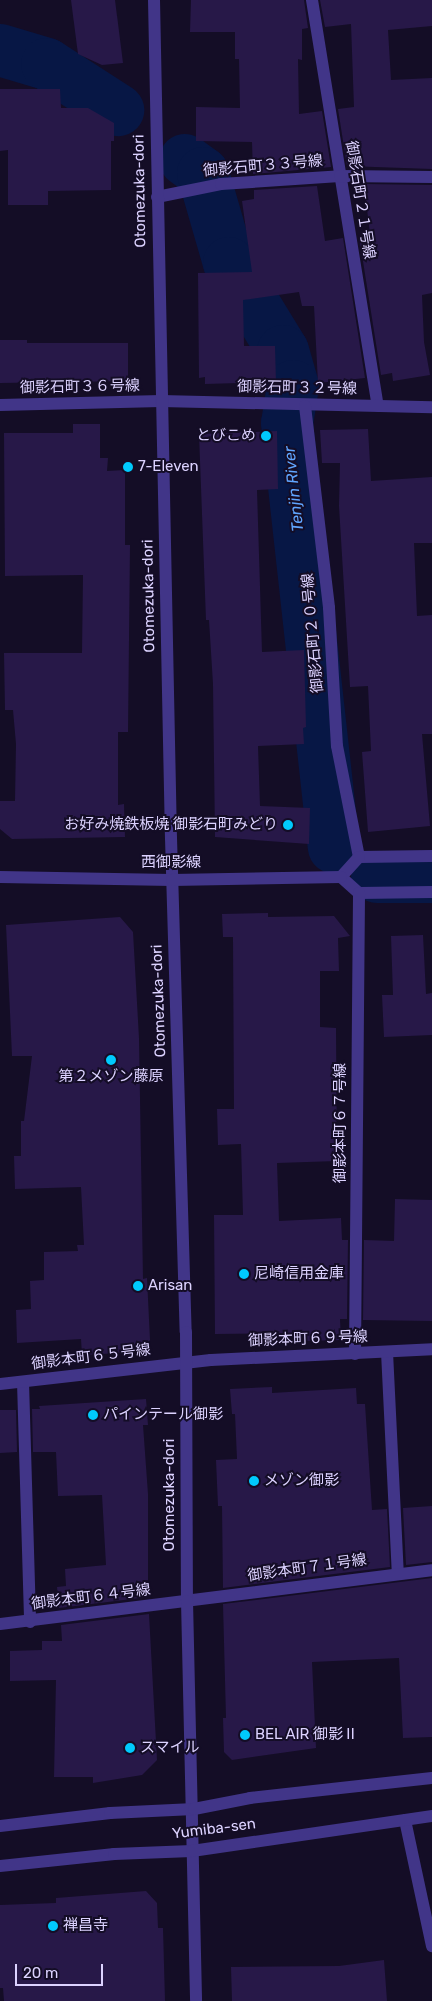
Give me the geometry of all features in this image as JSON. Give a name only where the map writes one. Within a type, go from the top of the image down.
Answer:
[{"type":"street","name":"Otomezuka-dori","points":[[154,0],[172,880],[186,1362],[187,1601],[194,1809],[192,1851],[196,2001]]},
{"type":"street","name":"御影石町２１号線","points":[[312,0],[378,406]]},
{"type":"street","name":"御影石町３３号線","points":[[157,197],[221,184],[340,176],[432,177]]},
{"type":"street","name":"御影石町３２号線","points":[[161,401],[303,406],[432,407]]},
{"type":"street","name":"御影石町３６号線","points":[[0,405],[161,401]]},
{"type":"street","name":"御影石町２０号線","points":[[303,406],[329,608],[337,746],[359,857]]},
{"type":"street","points":[[432,856],[359,857],[341,877],[359,893],[432,892]]},
{"type":"street","name":"西御影線","points":[[0,876],[172,880],[341,877]]},
{"type":"street","name":"御影本町６７号線","points":[[356,1354],[359,893]]},
{"type":"street","name":"御影本町６９号線","points":[[186,1362],[432,1349]]},
{"type":"street","points":[[387,1352],[398,1573]]},
{"type":"street","name":"御影本町６５号線","points":[[0,1384],[186,1362]]},
{"type":"street","points":[[23,1382],[30,1622]]},
{"type":"street","name":"御影本町７１号線","points":[[187,1601],[432,1570]]},
{"type":"street","name":"御影本町６４号線","points":[[0,1624],[30,1622],[187,1601]]},
{"type":"street","name":"Yumiba-sen","points":[[0,1826],[110,1813],[194,1809],[250,1798],[432,1778]]},
{"type":"street","name":"Yumiba-sen","points":[[0,1866],[114,1854],[192,1851],[432,1816]]},
{"type":"street","points":[[405,1820],[432,1946]]},
{"type":"building","points":[[71,0],[115,0],[123,63],[102,65],[78,54]]},
{"type":"building","points":[[191,0],[304,0],[308,28],[302,29],[302,60],[298,59],[299,114],[322,111],[331,167],[253,174],[252,142],[196,141],[196,107],[240,108],[239,59],[235,59],[235,32],[190,32]]},
{"type":"building","points":[[320,0],[432,0],[432,26],[388,30],[391,80],[432,78],[432,169],[347,166],[338,109],[354,107],[351,24],[325,27]]},
{"type":"building","points":[[0,89],[60,89],[61,108],[88,108],[114,123],[114,141],[111,141],[111,190],[48,191],[48,205],[8,205],[8,150],[0,151]]},
{"type":"building","points":[[364,184],[432,185],[432,293],[422,295],[424,342],[430,375],[393,381],[392,373],[381,375],[359,236],[370,234]]},
{"type":"building","points":[[317,186],[325,241],[343,238],[365,378],[318,383],[314,306],[302,306],[299,292],[243,300],[244,346],[275,346],[276,382],[205,384],[205,377],[199,378],[198,273],[252,272],[242,201],[254,199],[254,190]]},
{"type":"building","points":[[0,340],[27,340],[27,343],[128,343],[128,381],[0,383]]},
{"type":"building","points":[[73,424],[100,424],[100,458],[108,458],[107,471],[125,470],[125,545],[130,545],[128,732],[118,732],[118,805],[124,804],[125,837],[12,839],[0,829],[0,801],[15,801],[16,744],[13,710],[5,710],[4,653],[82,653],[83,575],[5,576],[4,433],[73,433]]},
{"type":"building","points":[[368,429],[371,481],[432,477],[432,543],[414,543],[417,616],[432,615],[432,734],[422,734],[430,826],[368,832],[362,752],[371,751],[368,686],[350,687],[339,506],[340,463],[322,463],[320,430]]},
{"type":"building","points":[[277,431],[278,489],[257,490],[262,652],[304,650],[306,727],[303,728],[304,744],[258,746],[260,806],[310,808],[309,844],[215,837],[213,684],[209,620],[206,620],[199,434]]},
{"type":"building","points":[[268,913],[268,917],[334,916],[350,936],[338,938],[339,971],[320,971],[320,1027],[336,1028],[337,1161],[277,1163],[279,1221],[341,1218],[342,1240],[348,1240],[347,1319],[340,1319],[341,1340],[306,1341],[306,1333],[215,1334],[214,1215],[243,1215],[241,1144],[218,1145],[217,1109],[234,1109],[233,937],[223,937],[222,914]]},
{"type":"building","points":[[120,917],[133,932],[139,1038],[143,1279],[147,1278],[150,1340],[140,1352],[82,1355],[81,1339],[17,1343],[16,1310],[31,1309],[30,1281],[44,1280],[44,1252],[78,1251],[77,1245],[84,1245],[81,1187],[15,1189],[14,1156],[21,1156],[21,1121],[24,1121],[32,1056],[12,1056],[6,925]]},
{"type":"building","points":[[423,935],[426,994],[432,993],[432,1035],[384,1037],[382,995],[393,995],[391,936]]},
{"type":"building","points":[[395,1199],[432,1200],[432,1321],[363,1320],[364,1240],[394,1241]]},
{"type":"building","points":[[272,1387],[272,1393],[356,1388],[357,1404],[365,1404],[372,1510],[387,1509],[390,1567],[223,1588],[222,1506],[218,1506],[216,1460],[237,1459],[235,1414],[232,1414],[230,1389]]},
{"type":"building","points":[[146,1399],[148,1425],[143,1425],[148,1494],[148,1597],[59,1608],[57,1587],[66,1586],[65,1569],[106,1565],[102,1495],[58,1496],[56,1452],[33,1452],[32,1409],[40,1409],[39,1406]]},
{"type":"building","points":[[0,1410],[16,1410],[17,1452],[0,1453]]},
{"type":"building","points":[[432,1506],[432,1562],[406,1565],[403,1508]]},
{"type":"building","points":[[432,1578],[432,1737],[403,1738],[399,1658],[312,1662],[316,1748],[232,1760],[224,1752],[223,1718],[226,1718],[223,1604]]},
{"type":"building","points":[[149,1614],[157,1760],[142,1775],[93,1783],[93,1777],[54,1777],[56,1680],[10,1681],[10,1651],[42,1650],[42,1641],[62,1641],[61,1625]]},
{"type":"building","points":[[146,1891],[157,1903],[158,1928],[163,1928],[165,2001],[4,2001],[3,1988],[0,1988],[0,1905],[56,1903],[56,1898]]},
{"type":"building","points":[[384,1960],[387,2001],[232,2001],[231,1967],[339,1966]]},
{"type":"waterway","name":"Tenjin River","points":[[0,50],[47,64],[118,110]]},
{"type":"waterway","name":"Tenjin River","points":[[185,160],[203,173],[229,263],[283,351],[293,386],[287,423],[334,847]]},
{"type":"waterway","name":"Tenjin River","points":[[377,877],[432,877]]},
{"type":"place","name":"とびこめ","points":[[266,436]]},
{"type":"place","name":"7-Eleven","points":[[128,467]]},
{"type":"place","name":"お好み焼鉄板焼 御影石町みどり","points":[[288,825]]},
{"type":"place","name":"第２メゾン藤原","points":[[111,1060]]},
{"type":"place","name":"尼崎信用金庫","points":[[244,1274]]},
{"type":"place","name":"Arisan","points":[[138,1286]]},
{"type":"place","name":"パインテール御影","points":[[93,1415]]},
{"type":"place","name":"メゾン御影","points":[[254,1481]]},
{"type":"place","name":"BEL AIR 御影Ⅱ","points":[[245,1735]]},
{"type":"place","name":"スマイル","points":[[130,1748]]},
{"type":"place","name":"禅昌寺","points":[[53,1926]]}]
